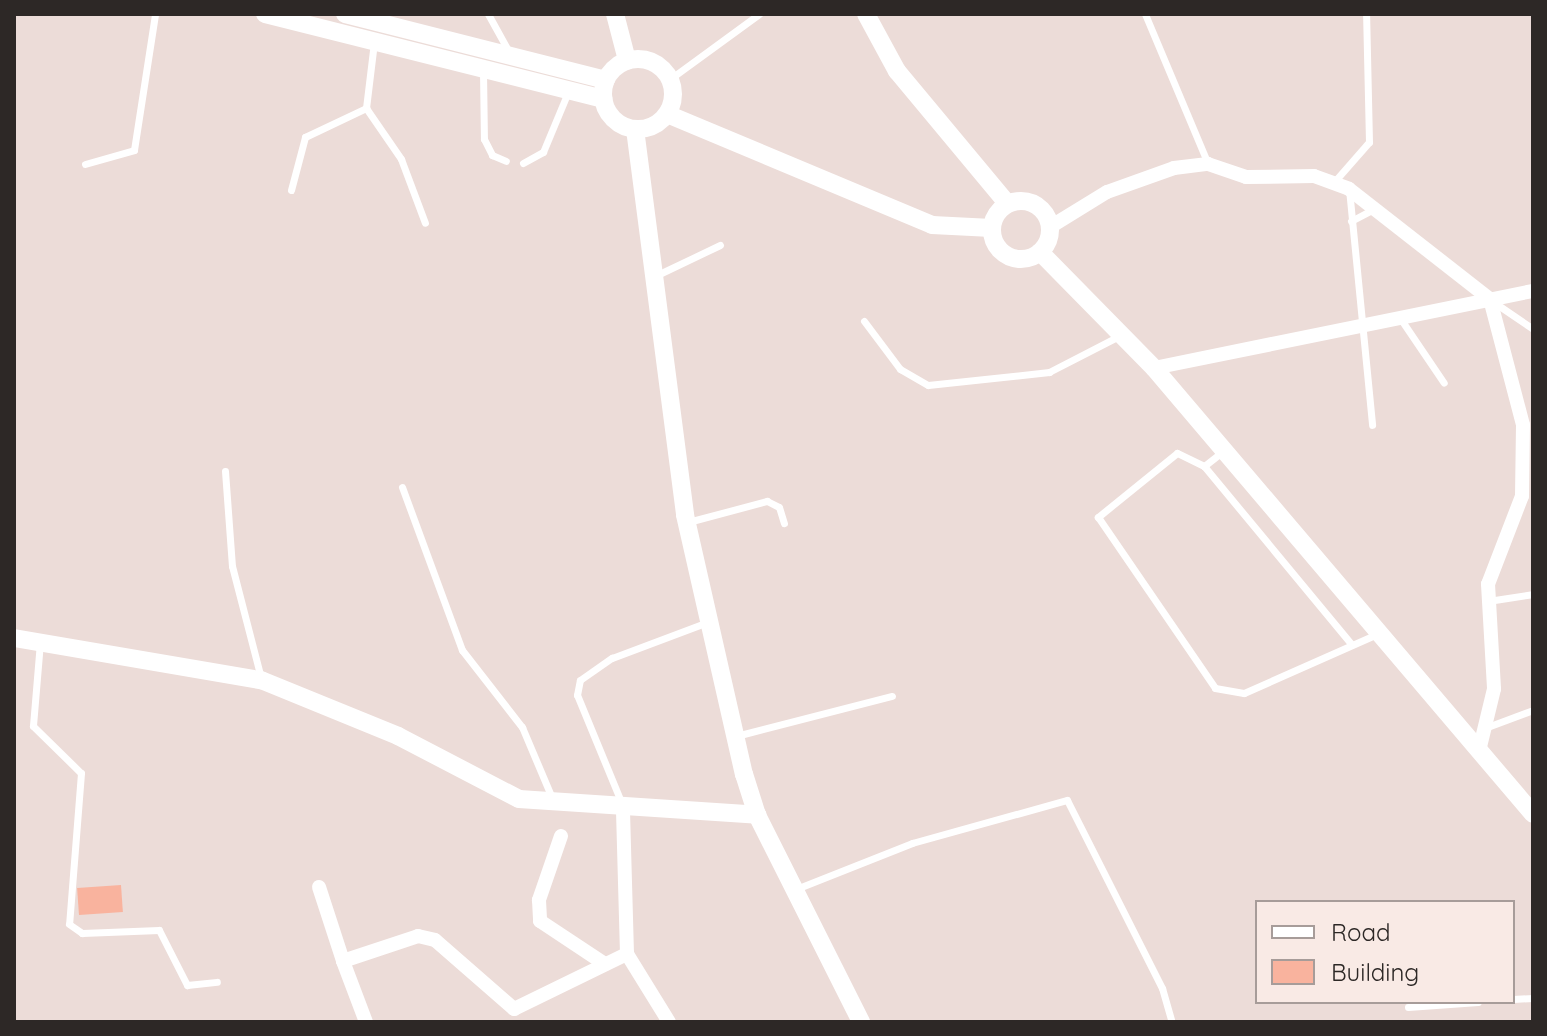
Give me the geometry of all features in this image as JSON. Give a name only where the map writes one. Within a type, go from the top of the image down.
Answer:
[{"type":"street","points":[[265,14],[483,68],[509,64],[569,90],[605,89]]},
{"type":"street","points":[[345,14],[509,64],[605,89]]},
{"type":"street","points":[[615,14],[627,60]]},
{"type":"street","points":[[866,14],[897,71],[1008,204],[1035,205],[1050,227]]},
{"type":"street","points":[[605,89],[627,60]]},
{"type":"street","points":[[627,60],[654,62],[670,79],[667,114]]},
{"type":"street","points":[[605,89],[617,123],[635,129],[667,114],[932,225],[992,228]]},
{"type":"street","points":[[635,129],[686,522],[735,736],[757,815],[861,1022]]},
{"type":"street","points":[[992,228],[1004,254],[1023,259],[1040,252],[1050,227],[1107,192],[1208,164],[1246,177],[1334,182],[1349,189],[1490,299],[1518,396],[1522,482],[1519,514],[1492,570],[1486,602],[1490,726],[1479,751]]},
{"type":"street","points":[[992,228],[1008,204]]},
{"type":"street","points":[[1040,252],[1154,368],[1533,814]]},
{"type":"street","points":[[1154,368],[1533,291]]},
{"type":"street","points":[[27,640],[261,680],[398,736],[519,799],[623,810],[757,815]]},
{"type":"street","points":[[623,810],[627,954],[669,1022]]},
{"type":"street","points":[[561,836],[539,900],[540,921],[605,964]]},
{"type":"street","points":[[319,887],[366,1022]]},
{"type":"street","points":[[343,961],[426,936],[512,1015],[627,954]]},
{"type":"lane","points":[[85,164],[134,150],[155,14]]},
{"type":"lane","points":[[488,14],[509,64]]},
{"type":"lane","points":[[670,79],[759,14]]},
{"type":"lane","points":[[1145,14],[1208,164]]},
{"type":"lane","points":[[1334,182],[1369,142],[1366,14]]},
{"type":"lane","points":[[374,41],[366,108],[401,159],[425,223]]},
{"type":"lane","points":[[483,68],[484,139],[492,155],[506,161]]},
{"type":"lane","points":[[523,163],[543,152],[569,90]]},
{"type":"lane","points":[[291,190],[305,137],[366,108]]},
{"type":"lane","points":[[1349,189],[1358,326],[1372,425]]},
{"type":"lane","points":[[1351,221],[1375,209]]},
{"type":"lane","points":[[653,276],[720,245]]},
{"type":"lane","points":[[1490,299],[1533,329]]},
{"type":"lane","points":[[1400,318],[1444,383]]},
{"type":"lane","points":[[864,321],[900,369],[928,385],[1049,372],[1121,335]]},
{"type":"lane","points":[[1204,466],[1224,450]]},
{"type":"lane","points":[[1352,645],[1204,466],[1177,453],[1100,511],[1098,524],[1215,688],[1244,693],[1352,645],[1379,633]]},
{"type":"lane","points":[[225,471],[232,566],[261,680]]},
{"type":"lane","points":[[402,487],[462,650],[522,727],[555,804]]},
{"type":"lane","points":[[686,522],[767,501],[779,507],[784,523]]},
{"type":"lane","points":[[1486,602],[1533,594]]},
{"type":"lane","points":[[623,810],[577,695],[580,680],[612,658],[708,622]]},
{"type":"lane","points":[[27,640],[33,726],[81,773],[69,924],[82,933],[159,930],[187,985],[217,982]]},
{"type":"lane","points":[[735,736],[892,696]]},
{"type":"lane","points":[[1490,726],[1533,710]]},
{"type":"lane","points":[[796,889],[912,843],[1067,800],[1154,970],[1172,1022]]},
{"type":"lane","points":[[1408,1007],[1450,1004]]},
{"type":"building","points":[[121,885],[123,912],[79,915],[77,888]]}]
